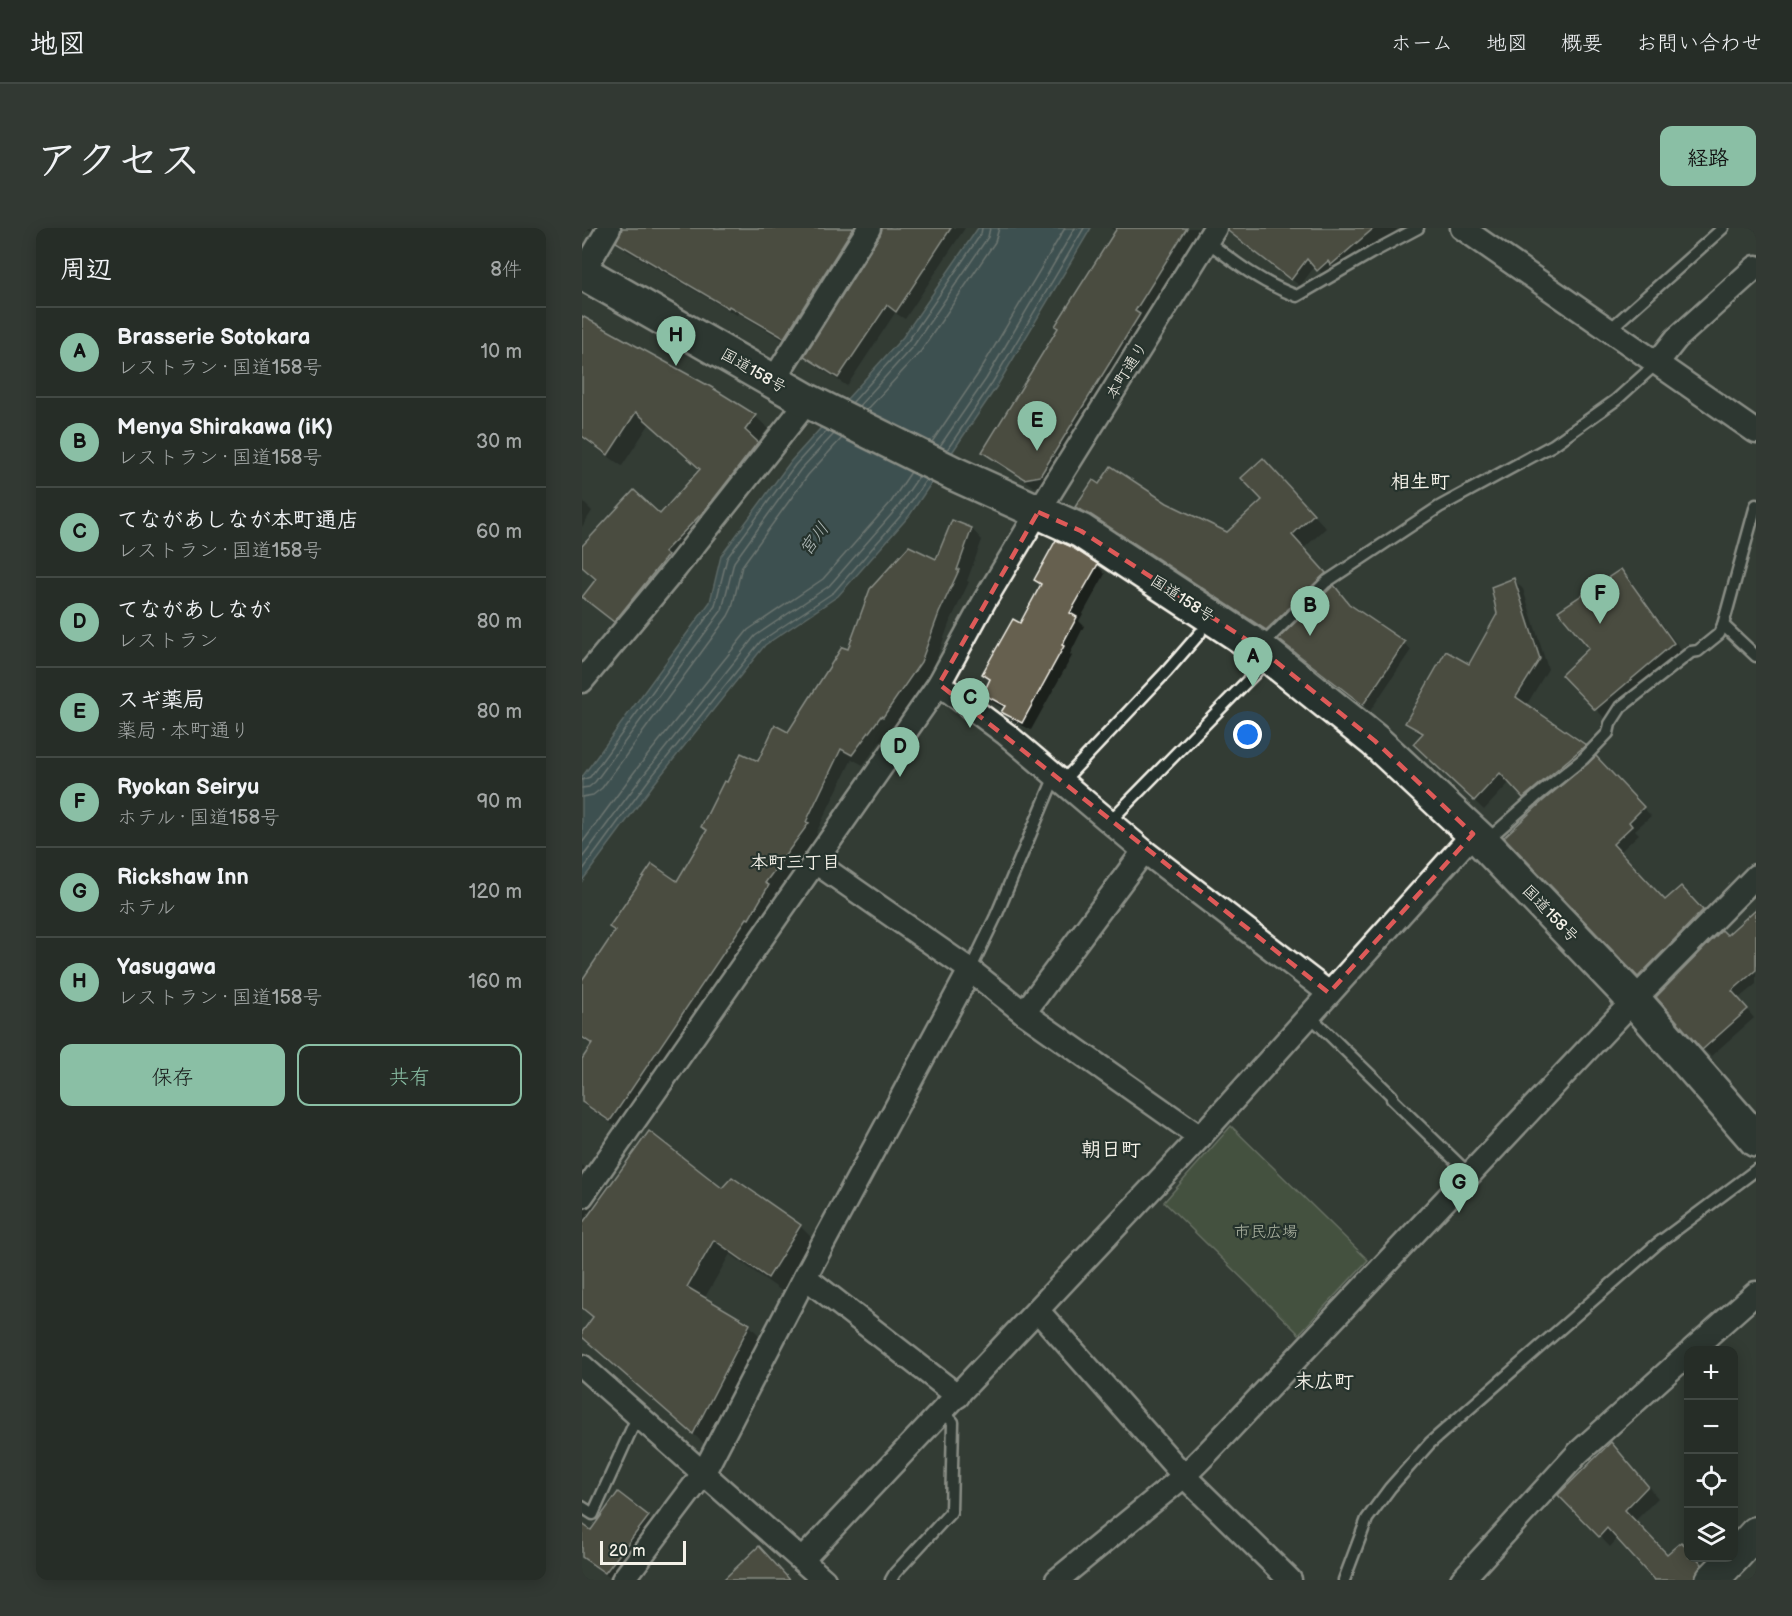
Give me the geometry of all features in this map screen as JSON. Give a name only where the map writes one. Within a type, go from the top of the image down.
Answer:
[{"type":"highway","name":"国道158号","points":[[582,273],[816,405],[956,474],[1081,531],[1258,660],[1375,741],[1479,838],[1634,1000],[1756,1140]]},
{"type":"main road","points":[[1738,1552],[1756,1533]]},
{"type":"main road","points":[[1712,1580],[1728,1562]]},
{"type":"street","points":[[582,273],[609,228]]},
{"type":"street","points":[[773,381],[870,228]]},
{"type":"street","points":[[1462,228],[1756,432]]},
{"type":"street","name":"本町通り","points":[[582,1196],[939,684],[985,600],[1038,512],[1211,235]]},
{"type":"street","points":[[1657,363],[1676,339],[1756,267]]},
{"type":"street","points":[[582,681],[816,405]]},
{"type":"street","points":[[939,684],[1006,734],[1058,779],[1111,820],[1144,851],[1329,993]]},
{"type":"street","points":[[802,1560],[1200,1137],[1329,993],[1479,838]]},
{"type":"street","points":[[1024,1013],[1144,851]]},
{"type":"street","points":[[815,862],[970,970],[1024,1013],[1200,1137]]},
{"type":"street","points":[[1057,1580],[1184,1476],[1634,1000],[1756,876]]},
{"type":"street","points":[[623,1580],[703,1474],[805,1277],[970,970]]},
{"type":"street","points":[[805,1277],[950,1404]]},
{"type":"street","points":[[1696,1346],[1756,1293]]},
{"type":"street","points":[[1038,1311],[1184,1476],[1290,1580]]},
{"type":"street","points":[[1462,1580],[1578,1453],[1684,1358]]},
{"type":"street","points":[[582,1366],[824,1580]]},
{"type":"lane","points":[[1211,235],[1240,266],[1280,290],[1296,296],[1418,228]]},
{"type":"lane","points":[[1609,330],[1723,228]]},
{"type":"lane","points":[[1111,820],[1258,660],[1326,582],[1439,507],[1553,445],[1616,400],[1657,363]]},
{"type":"lane","points":[[1479,838],[1583,759],[1608,733],[1610,724],[1621,707],[1691,652],[1698,651],[1719,634],[1756,506]]},
{"type":"lane","points":[[1723,625],[1756,656]]},
{"type":"lane","points":[[970,970],[1058,779],[1167,671],[1200,633]]},
{"type":"lane","points":[[1309,1015],[1469,1174]]},
{"type":"lane","points":[[1344,1580],[1367,1519],[1390,1488],[1430,1443],[1657,1244],[1756,1170]]},
{"type":"lane","points":[[891,1580],[951,1512],[952,1422],[950,1404]]},
{"type":"lane","points":[[582,1507],[593,1514],[638,1415]]},
{"type":"highlighted area","points":[[1038,512],[1081,531],[1259,648],[1375,741],[1473,834],[1329,993],[939,684]]},
{"type":"green space","name":"市民広場","points":[[1231,1126],[1368,1260],[1299,1334],[1164,1202]]},
{"type":"water","name":"宮川","points":[[978,228],[1091,228],[997,386],[909,516],[838,596],[765,645],[653,785],[582,881],[582,777],[710,602],[721,556],[791,461],[903,337]]},
{"type":"building","points":[[622,228],[853,228],[784,338],[616,242]]},
{"type":"building","points":[[882,228],[951,228],[896,312],[887,305],[838,378],[804,356],[880,235]]},
{"type":"building","points":[[1117,228],[1187,228],[1135,311],[1140,314],[1040,476],[1024,479],[982,452],[1058,328],[1055,326]]},
{"type":"building","points":[[1228,228],[1374,228],[1331,265],[1328,261],[1317,271],[1307,259],[1291,280],[1228,231]]},
{"type":"building","points":[[582,316],[711,387],[756,415],[745,430],[758,442],[706,509],[664,552],[668,555],[614,622],[582,597],[596,579],[582,567],[582,546],[634,490],[660,514],[700,469],[636,412],[608,455],[582,436]]},
{"type":"building","points":[[1263,458],[1314,514],[1292,535],[1326,573],[1266,630],[1091,515],[1075,507],[1093,480],[1099,484],[1111,466],[1167,503],[1227,532],[1262,500],[1241,478]]},
{"type":"building","points":[[952,520],[972,528],[957,570],[959,570],[939,613],[921,662],[883,717],[881,716],[852,755],[841,749],[806,822],[809,823],[765,883],[769,885],[749,919],[747,918],[610,1121],[582,1102],[582,1059],[592,1044],[582,1037],[582,980],[615,931],[609,927],[652,864],[677,881],[707,830],[701,827],[741,753],[758,761],[775,725],[788,732],[842,647],[848,649],[870,589],[909,546],[936,559]]},
{"type":"building","points":[[1056,540],[1072,547],[1098,564],[1070,613],[1077,617],[1062,645],[1064,646],[1022,723],[1001,712],[1005,706],[983,694],[990,679],[982,674],[1013,619],[1020,623],[1041,584],[1034,580]]},
{"type":"building","points":[[1621,569],[1674,643],[1595,710],[1561,675],[1589,648],[1558,611]]},
{"type":"building","points":[[1514,578],[1540,659],[1516,697],[1586,745],[1523,798],[1500,773],[1474,801],[1413,744],[1423,733],[1405,723],[1446,651],[1469,664],[1497,614],[1491,587]]},
{"type":"building","points":[[1334,585],[1349,604],[1405,642],[1363,705],[1278,639]]},
{"type":"building","points":[[1596,756],[1644,807],[1629,822],[1632,826],[1613,844],[1665,900],[1681,886],[1703,910],[1638,977],[1504,837]]},
{"type":"building","points":[[1756,909],[1756,970],[1732,991],[1748,1009],[1702,1050],[1656,997],[1722,930],[1727,935]]},
{"type":"building","points":[[649,1131],[722,1188],[732,1177],[801,1225],[768,1278],[714,1240],[687,1287],[750,1324],[693,1434],[582,1337],[582,1332],[593,1317],[582,1308],[582,1224]]},
{"type":"building","points":[[1611,1442],[1648,1486],[1625,1510],[1667,1554],[1681,1542],[1684,1545],[1684,1562],[1702,1564],[1693,1580],[1654,1580],[1607,1528],[1599,1537],[1558,1495]]},
{"type":"building","points":[[618,1492],[649,1516],[605,1573],[582,1557],[582,1524],[591,1530]]},
{"type":"building","points":[[759,1546],[790,1580],[723,1580]]},
{"type":"place","name":"Yasugawa","points":[[676,366]]},
{"type":"place","name":"スギ薬局","points":[[1037,451]]},
{"type":"place","name":"Ryokan Seiryu","points":[[1600,624]]},
{"type":"place","name":"Menya Shirakawa (iK)","points":[[1310,636]]},
{"type":"place","name":"Brasserie Sotokara","points":[[1253,687]]},
{"type":"place","name":"てながあしなが本町通店","points":[[970,728]]},
{"type":"place","name":"てながあしなが","points":[[900,777]]},
{"type":"place","name":"Rickshaw Inn","points":[[1459,1213]]},
{"type":"district","name":"相生町","points":[[1420,481]]},
{"type":"district","name":"本町三丁目","points":[[795,862]]},
{"type":"district","name":"朝日町","points":[[1111,1149]]},
{"type":"district","name":"末広町","points":[[1324,1381]]}]
